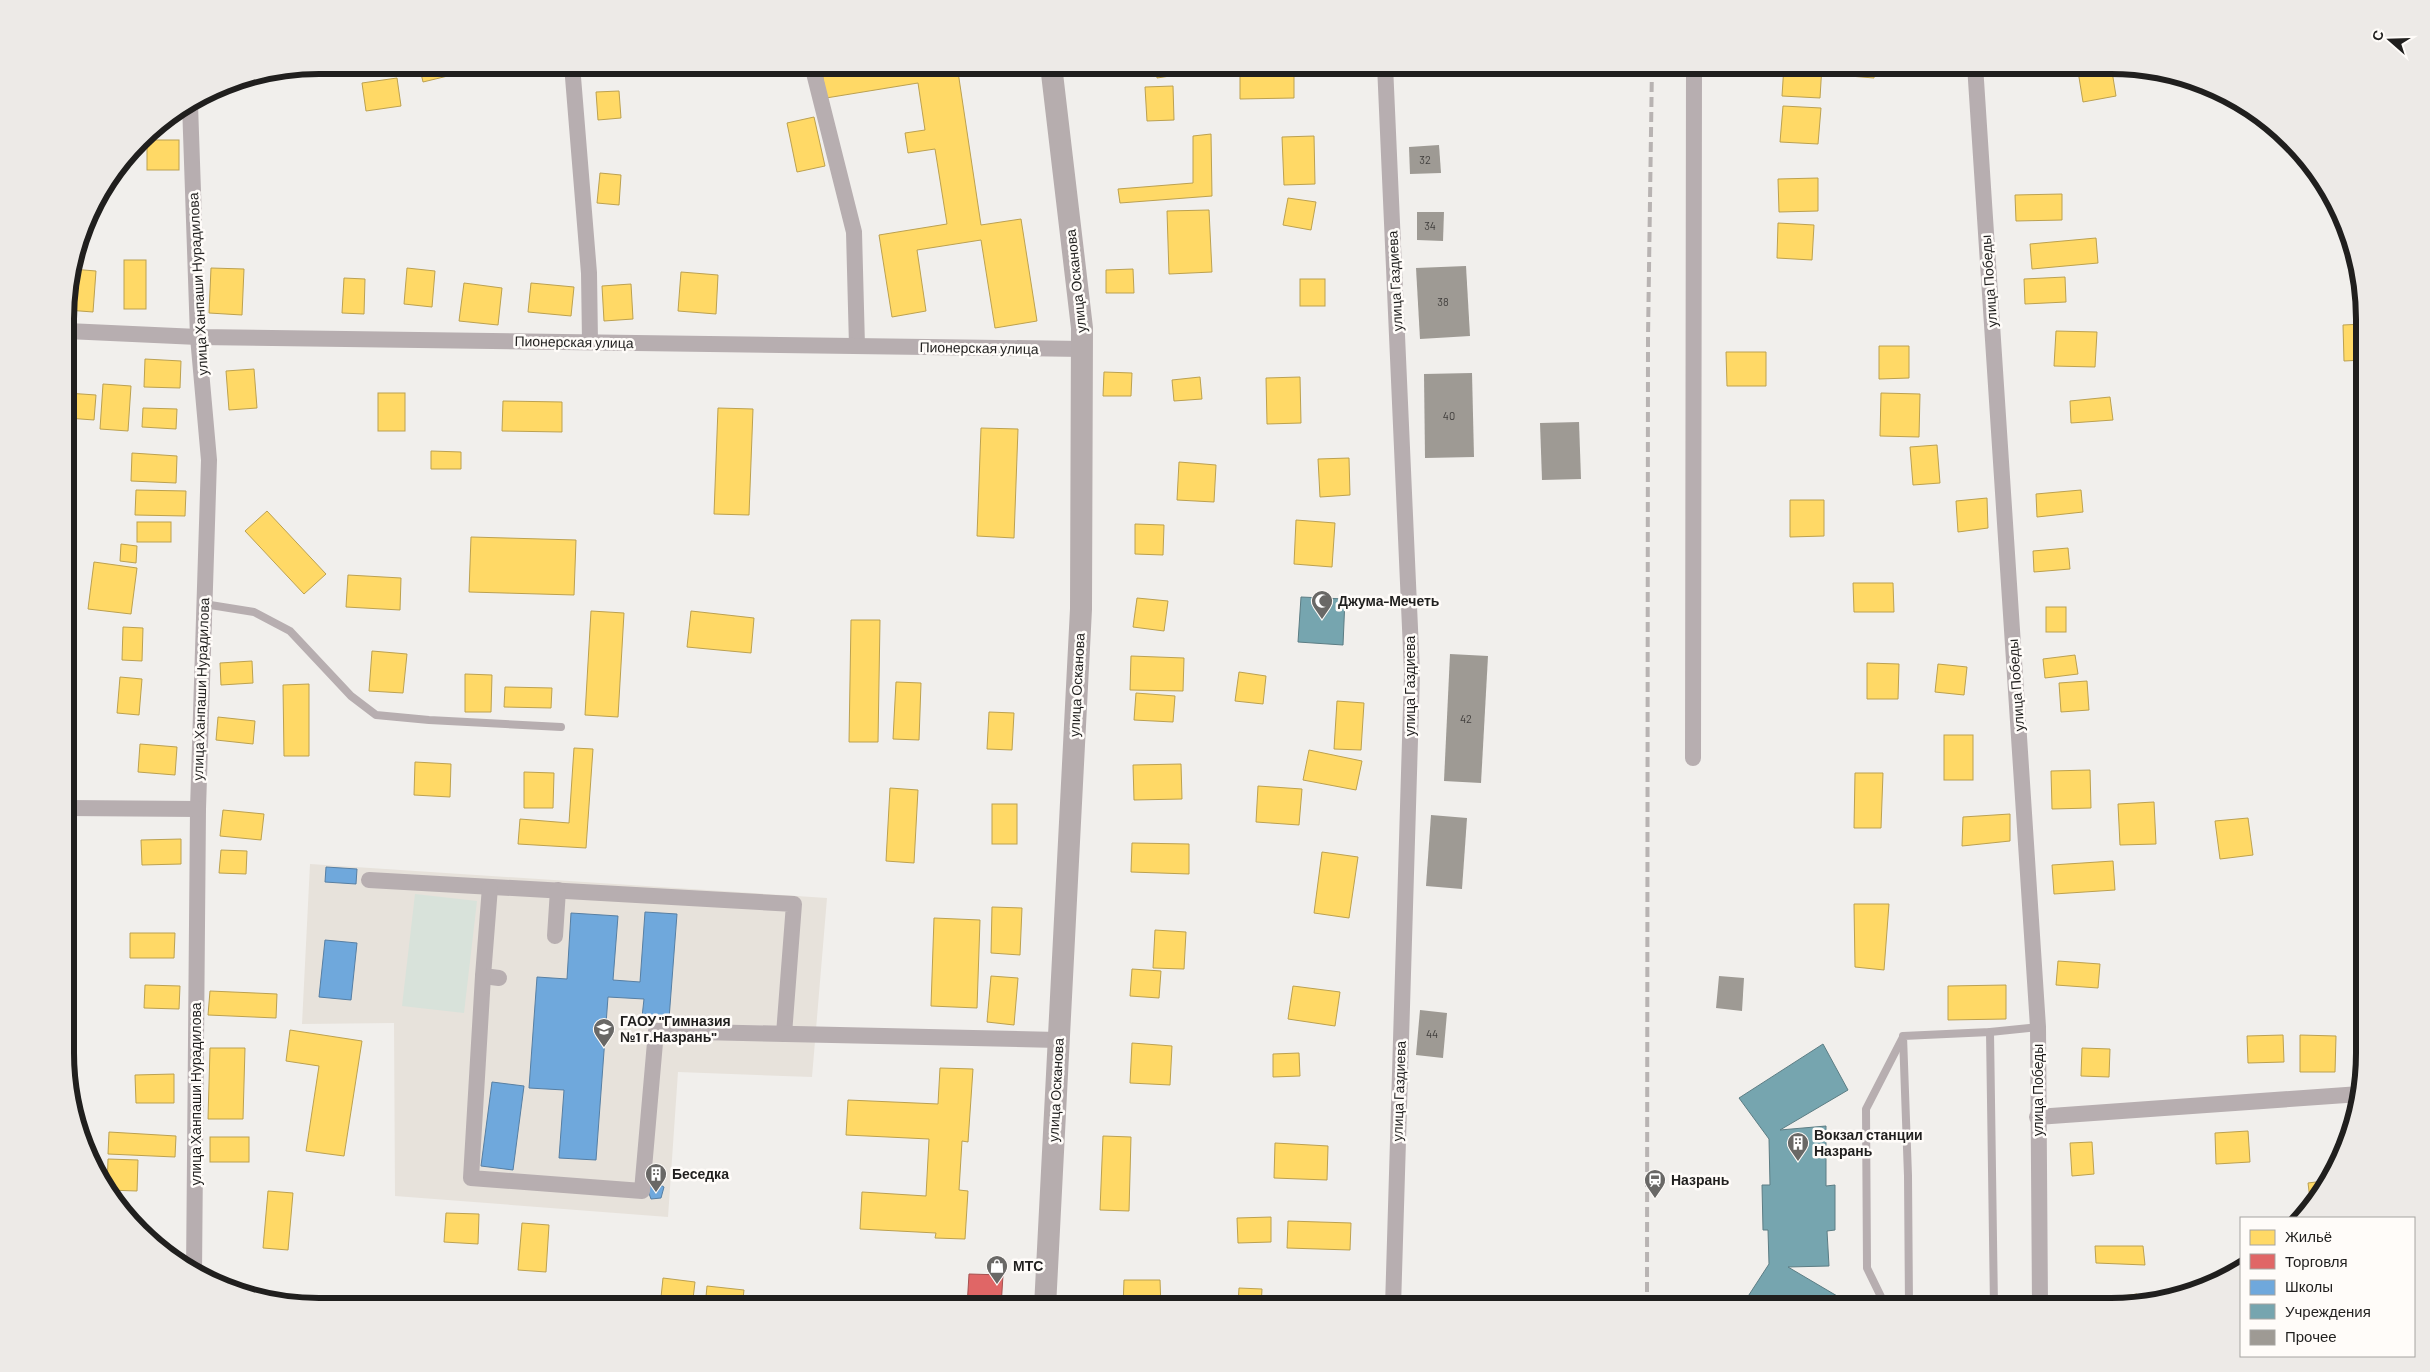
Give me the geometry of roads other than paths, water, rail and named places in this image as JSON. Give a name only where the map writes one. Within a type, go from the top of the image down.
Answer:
[{"type":"main road","name":"улица Осканова","points":[[1045,1298],[1080,609],[1082,349],[1082,328],[1052,74]]},
{"type":"street","points":[[573,74],[590,274],[590,342]]},
{"type":"street","points":[[814,74],[854,232],[857,346]]},
{"type":"street","name":"улица Газдиева","points":[[1385,74],[1412,673],[1393,1298]]},
{"type":"street","points":[[1693,758],[1694,74]]},
{"type":"street","name":"улица Победы","points":[[1976,74],[2038,1027],[2037,1117],[2040,1298]]},
{"type":"street","name":"улица Ханпаши Нурадилова","points":[[190,111],[198,337],[208,460],[198,809],[194,1264]]},
{"type":"street","name":"Пионерская улица","points":[[74,331],[198,337],[1082,349]]},
{"type":"street","points":[[74,808],[198,809]]},
{"type":"street","points":[[369,880],[794,904],[784,1034]]},
{"type":"street","points":[[490,887],[491,977],[470,1178],[642,1191],[656,1031],[1058,1040]]},
{"type":"street","points":[[555,936],[558,890]]},
{"type":"street","points":[[2037,1117],[2353,1095]]},
{"type":"lane","points":[[204,604],[254,612],[290,630],[351,696],[376,715],[429,720],[561,727]]},
{"type":"lane","points":[[1903,1036],[1990,1032],[2038,1027]]},
{"type":"lane","points":[[1990,1032],[1994,1298]]},
{"type":"lane","points":[[1882,1298],[1867,1268],[1866,1109],[1903,1036]]},
{"type":"lane","points":[[1903,1036],[1908,1176],[1909,1298]]},
{"type":"railway","points":[[1647,1298],[1648,337],[1652,74]]},
{"type":"place","name":"Джума-Мечеть","points":[[1322,620]]},
{"type":"place","name":"ГАОУ \"Гимназия №1 г.Назрань\"","points":[[604,1048]]},
{"type":"place","name":"Вокзал станции Назрань","points":[[1798,1162]]},
{"type":"place","name":"Беседка","points":[[656,1193]]},
{"type":"place","name":"Назрань","points":[[1655,1199]]},
{"type":"place","name":"МТС","points":[[997,1285]]}]
